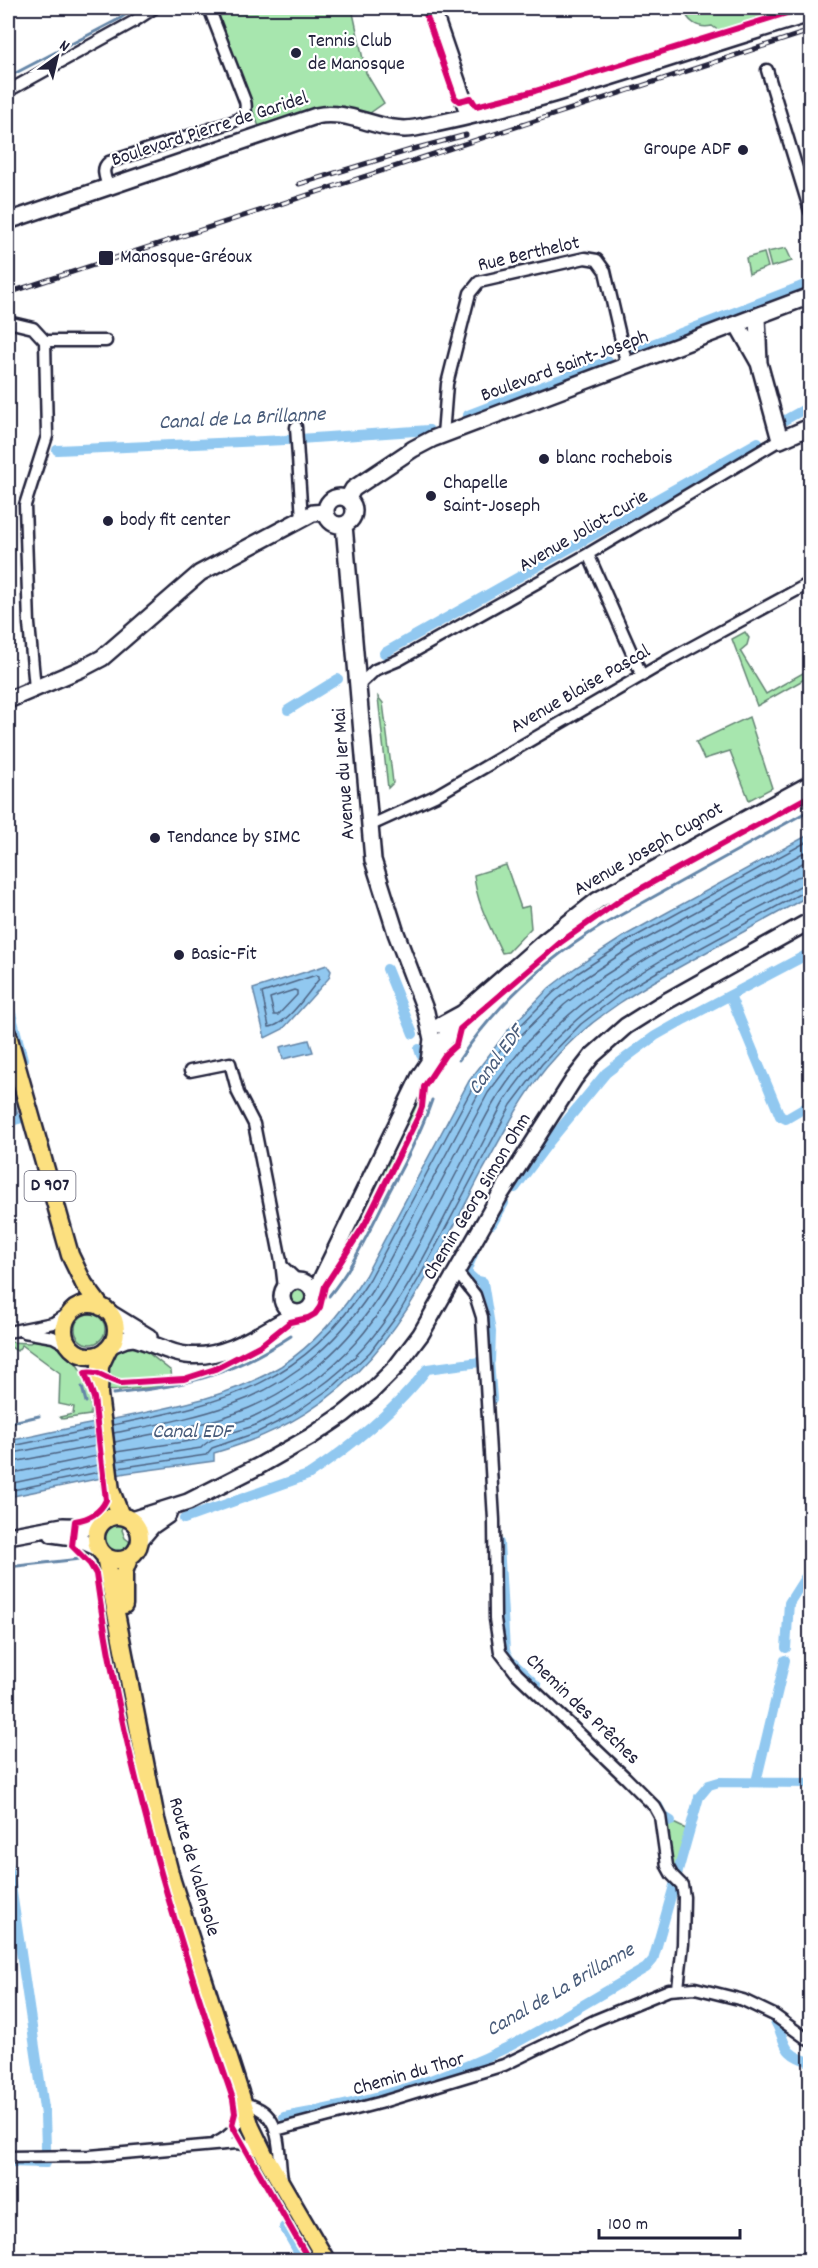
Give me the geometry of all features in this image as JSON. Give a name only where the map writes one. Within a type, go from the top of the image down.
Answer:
[{"type":"main road","name":"D 907","points":[[8,1035],[70,1255],[84,1284],[106,1310]]},
{"type":"main road","name":"D 907","points":[[70,1255],[73,1286],[72,1312]]},
{"type":"main road","points":[[99,1394],[89,1372],[65,1333],[65,1325],[72,1312],[86,1305],[106,1310],[116,1329],[100,1366],[99,1394],[111,1491],[126,1518],[138,1528],[140,1540],[135,1552],[117,1560],[102,1552],[96,1537],[111,1491]]},
{"type":"main road","points":[[73,1349],[92,1356],[109,1347]]},
{"type":"main road","points":[[101,1523],[112,1516],[126,1518]]},
{"type":"main road","name":"Route de Valensole","points":[[102,1552],[126,1656],[156,1819],[172,1881],[242,2097],[264,2154],[326,2260]]},
{"type":"main road","name":"Route de Valensole","points":[[126,1656],[124,1572],[130,1556]]},
{"type":"main road","name":"Route de Valensole","points":[[242,2097],[283,2185]]},
{"type":"street","points":[[8,91],[153,8]]},
{"type":"street","points":[[108,187],[104,172],[109,162],[232,122],[243,114],[246,107],[245,101],[209,8]]},
{"type":"street","points":[[432,8],[469,116]]},
{"type":"street","name":"Boulevard Pierre de Garidel","points":[[8,221],[323,115],[333,114],[407,129],[514,106],[810,14]]},
{"type":"street","points":[[767,70],[810,211]]},
{"type":"street","name":"Rue Berthelot","points":[[443,435],[447,384],[470,292],[478,282],[585,258],[597,260],[605,271],[627,366]]},
{"type":"street","name":"Boulevard Saint-Joseph","points":[[348,498],[353,489],[377,472],[413,449],[443,435],[810,296]]},
{"type":"street","points":[[757,317],[759,363],[780,440]]},
{"type":"street","points":[[8,321],[33,328],[45,341],[47,436],[25,505],[33,689]]},
{"type":"street","points":[[737,324],[759,363]]},
{"type":"street","points":[[45,341],[106,341]]},
{"type":"street","name":"Avenue Joliot-Curie","points":[[359,685],[375,670],[399,660],[588,554],[708,485],[780,440],[810,427]]},
{"type":"street","points":[[297,434],[302,519]]},
{"type":"street","points":[[340,496],[348,498],[355,513],[351,520],[344,525],[332,523],[326,512],[327,504],[333,498],[340,496]]},
{"type":"street","points":[[8,698],[102,658],[200,573],[315,512],[326,512]]},
{"type":"street","name":"Avenue du 1er Mai","points":[[344,525],[373,860],[380,888],[426,1012],[438,1032]]},
{"type":"street","points":[[588,554],[642,675]]},
{"type":"street","name":"Avenue Blaise Pascal","points":[[369,826],[435,796],[624,688],[642,675],[810,583]]},
{"type":"street","points":[[357,659],[375,670]]},
{"type":"street","name":"Avenue Joseph Cugnot","points":[[257,1335],[297,1290],[324,1273],[429,1060],[438,1032],[544,942],[598,900],[810,784]]},
{"type":"street","name":"Chemin Georg Simon Ohm","points":[[140,1540],[152,1526],[188,1502],[310,1437],[388,1377],[412,1347],[436,1309],[456,1270],[500,1196],[569,1087],[584,1065],[601,1047],[626,1026],[658,1006],[810,921]]},
{"type":"street","points":[[190,1071],[229,1063],[238,1093],[254,1124],[282,1266],[297,1290],[290,1311],[297,1313]]},
{"type":"street","name":"Chemin des Prêches","points":[[456,1270],[475,1295],[482,1317],[494,1520],[495,1619],[500,1652],[517,1674],[655,1807],[662,1824],[667,1866],[682,1885],[684,1897],[683,1944],[678,1989]]},
{"type":"street","name":"Avenue Joseph Cugnot","points":[[109,1347],[133,1338],[187,1355],[222,1351],[297,1313],[308,1310],[314,1302],[297,1290]]},
{"type":"street","name":"Avenue Joseph Cugnot","points":[[106,1310],[145,1335],[170,1346],[200,1354]]},
{"type":"street","points":[[13,1331],[53,1323],[72,1312]]},
{"type":"street","points":[[13,1331],[49,1336],[73,1349]]},
{"type":"street","name":"Chemin Georg Simon Ohm","points":[[126,1518],[188,1502]]},
{"type":"street","points":[[8,1536],[63,1526],[101,1523]]},
{"type":"street","points":[[31,1532],[73,1537],[102,1552]]},
{"type":"street","name":"Chemin du Thor","points":[[276,2130],[379,2103],[504,2065],[596,2020],[656,1994],[678,1989],[701,1989],[743,2000],[774,2015],[810,2041]]},
{"type":"street","points":[[242,2097],[271,2117],[276,2130],[283,2185]]},
{"type":"street","points":[[213,2144],[226,2138],[236,2127],[242,2111],[242,2097]]},
{"type":"street","points":[[8,2157],[90,2156],[213,2144],[246,2144],[264,2154]]},
{"type":"green space","name":"Tennis Club de Manosque","points":[[213,8],[352,8],[366,73],[384,103],[370,113],[332,106],[260,129]]},
{"type":"green space","points":[[684,8],[795,8],[719,31],[712,26],[702,26],[690,21]]},
{"type":"green space","points":[[786,248],[792,261],[771,267],[767,252]]},
{"type":"green space","points":[[764,253],[768,267],[749,274],[746,258]]},
{"type":"green space","points":[[745,632],[749,638],[747,645],[740,651],[766,694],[810,669],[810,676],[757,706],[732,639]]},
{"type":"green space","points":[[378,697],[383,703],[393,783],[388,788]]},
{"type":"green space","points":[[749,717],[772,788],[749,800],[730,751],[704,759],[696,742]]},
{"type":"green space","points":[[506,865],[521,908],[529,906],[531,928],[508,952],[502,953],[481,905],[474,875]]},
{"type":"green space","points":[[421,1088],[420,1101],[412,1123],[406,1124],[390,1157],[393,1161],[387,1173],[375,1176]]},
{"type":"green space","points":[[298,1283],[308,1287],[312,1297],[308,1307],[298,1311],[288,1307],[284,1297],[288,1287]]},
{"type":"green space","points":[[90,1314],[101,1318],[105,1329],[101,1340],[90,1344],[79,1340],[75,1329],[79,1318]]},
{"type":"green space","points":[[34,1339],[53,1343],[69,1355],[76,1364],[87,1384],[91,1405],[90,1415],[62,1419],[60,1417],[73,1414],[74,1407],[59,1404],[60,1373],[22,1345],[17,1351],[8,1345],[8,1342],[30,1343]]},
{"type":"green space","points":[[130,1345],[142,1348],[171,1371],[173,1386],[106,1391],[107,1369],[111,1357]]},
{"type":"green space","points":[[114,1522],[124,1525],[122,1530],[125,1538],[130,1542],[124,1551],[116,1554],[109,1552],[99,1540],[99,1532],[104,1526]]},
{"type":"green space","points":[[667,1820],[688,1830],[677,1875],[670,1859]]},
{"type":"water","name":"Canal EDF","points":[[810,834],[810,895],[660,978],[619,1004],[580,1033],[546,1068],[512,1118],[408,1308],[381,1346],[350,1379],[313,1409],[268,1433],[214,1453],[214,1461],[126,1473],[8,1497],[8,1441],[207,1398],[263,1376],[294,1357],[317,1337],[348,1302],[365,1276],[469,1081],[509,1029],[549,988],[626,935]]},
{"type":"water","points":[[327,965],[331,971],[329,978],[283,1029],[265,1038],[253,989]]},
{"type":"water","points":[[309,1040],[313,1052],[283,1059],[280,1047]]},
{"type":"waterway","points":[[8,77],[119,19],[135,8]]},
{"type":"waterway","name":"Canal de La Brillanne","points":[[637,350],[810,283]]},
{"type":"waterway","name":"Canal de La Brillanne","points":[[468,415],[608,361]]},
{"type":"waterway","points":[[783,421],[810,406]]},
{"type":"waterway","name":"Canal de La Brillanne","points":[[57,450],[285,440],[429,430]]},
{"type":"waterway","points":[[384,653],[758,442]]},
{"type":"waterway","points":[[288,710],[338,679]]},
{"type":"waterway","points":[[459,1060],[473,1040],[522,985],[560,954],[601,926],[810,810]]},
{"type":"waterway","points":[[515,1188],[606,1073],[655,1036],[810,953]]},
{"type":"waterway","points":[[387,969],[413,1034]]},
{"type":"waterway","points":[[730,995],[780,1116],[786,1119],[810,1105]]},
{"type":"waterway","points":[[8,1002],[23,1059]]},
{"type":"waterway","points":[[419,1049],[421,1055]]},
{"type":"waterway","points":[[8,1075],[18,1119]]},
{"type":"waterway","points":[[329,1296],[362,1246],[412,1147],[432,1100]]},
{"type":"waterway","points":[[8,1122],[22,1118]]},
{"type":"waterway","points":[[492,1224],[504,1203]]},
{"type":"waterway","points":[[474,1252],[466,1272],[475,1280],[483,1282],[491,1332],[490,1361]]},
{"type":"waterway","points":[[113,1394],[185,1383],[206,1377],[248,1361],[291,1336]]},
{"type":"waterway","points":[[489,1361],[492,1399]]},
{"type":"waterway","points":[[184,1519],[308,1475],[372,1427],[402,1398],[427,1369],[480,1362]]},
{"type":"waterway","points":[[82,1387],[86,1402]]},
{"type":"waterway","points":[[8,1423],[39,1416]]},
{"type":"waterway","points":[[499,1543],[505,1651],[509,1659],[537,1686]]},
{"type":"waterway","points":[[8,1567],[80,1559]]},
{"type":"waterway","points":[[786,1648],[789,1603],[810,1570]]},
{"type":"waterway","points":[[756,1782],[785,1660]]},
{"type":"waterway","name":"Canal de La Brillanne","points":[[284,2117],[400,2090],[483,2059],[527,2037],[646,1968],[653,1960],[699,1797],[709,1785],[719,1782],[810,1783]]},
{"type":"waterway","points":[[658,1806],[663,1816],[671,1821]]},
{"type":"waterway","points":[[8,1865],[45,2115],[46,2149]]},
{"type":"waterway","points":[[774,2019],[789,2051],[800,2059],[810,2062]]},
{"type":"waterway","points":[[8,2162],[46,2163]]},
{"type":"waterway","points":[[284,2227],[303,2260]]},
{"type":"railway","points":[[8,293],[810,31]]},
{"type":"railway","points":[[299,184],[466,135]]},
{"type":"cycle path","points":[[419,8],[426,14],[455,98],[459,101],[471,98],[476,106],[535,91],[803,8]]},
{"type":"cycle path","points":[[309,2260],[232,2125],[235,2113],[233,2099],[170,1905],[135,1774],[120,1708],[96,1574],[90,1564],[72,1546],[75,1521],[94,1515],[106,1500],[94,1398],[85,1373],[99,1374],[121,1383],[184,1379],[215,1369],[261,1345],[290,1322],[315,1314],[320,1307],[325,1286],[365,1224],[419,1115],[424,1087],[445,1055],[456,1045],[460,1029],[561,942],[622,899],[810,796]]},
{"type":"place","name":"Tennis Club de Manosque","points":[[296,53]]},
{"type":"place","name":"Groupe ADF","points":[[743,150]]},
{"type":"place","name":"Manosque-Gréoux","points":[[106,258]]},
{"type":"place","name":"blanc rochebois","points":[[544,459]]},
{"type":"place","name":"Chapelle Saint-Joseph","points":[[431,496]]},
{"type":"place","name":"body fit center","points":[[108,521]]},
{"type":"place","name":"Tendance by SIMC","points":[[155,838]]},
{"type":"place","name":"Basic-Fit","points":[[179,955]]}]
